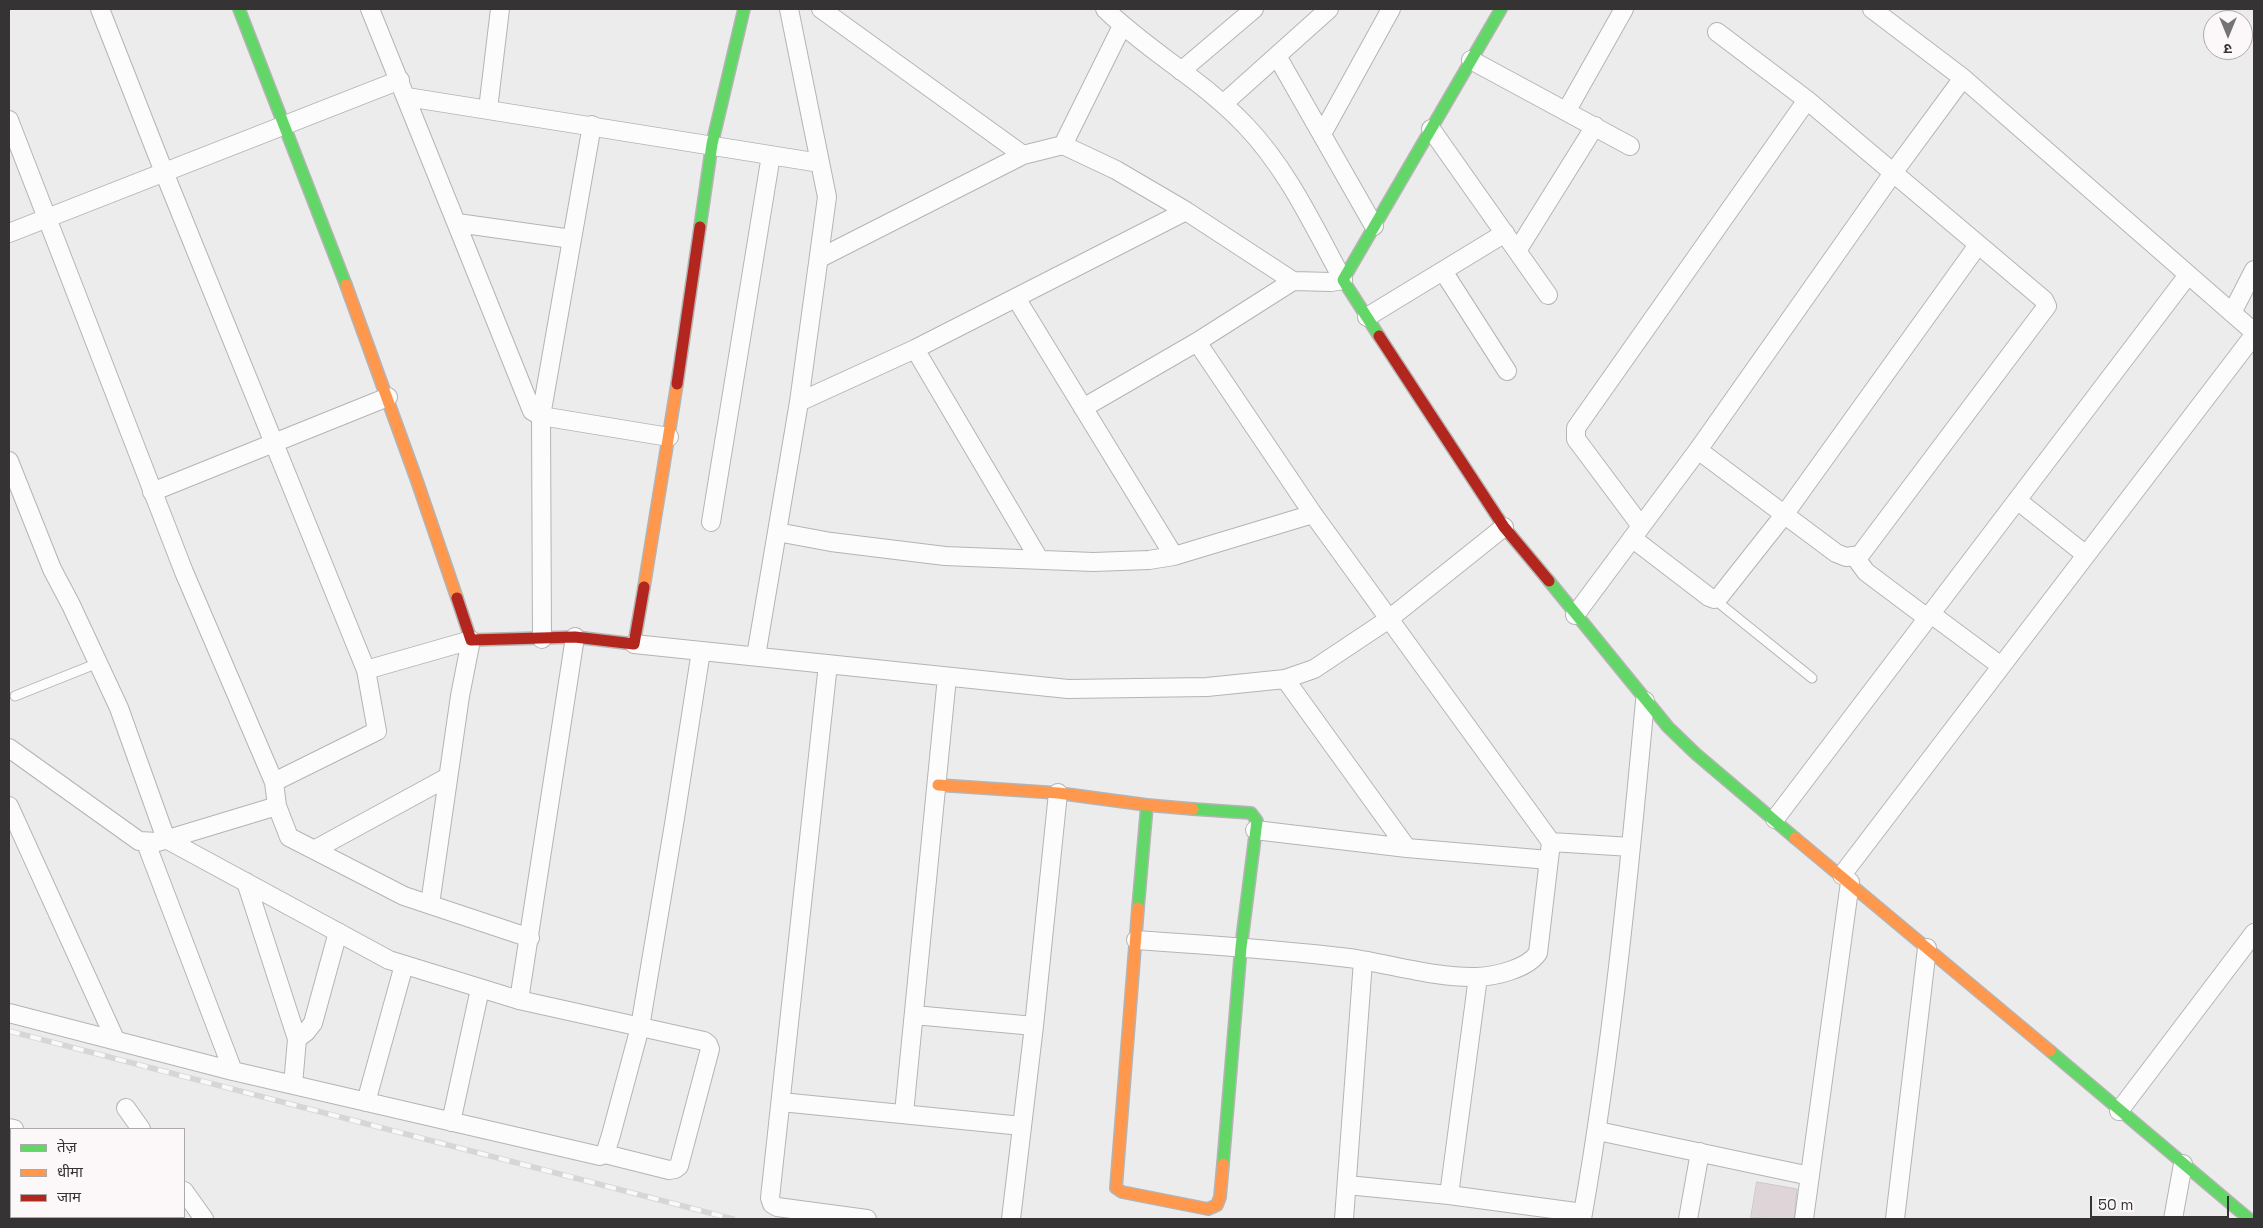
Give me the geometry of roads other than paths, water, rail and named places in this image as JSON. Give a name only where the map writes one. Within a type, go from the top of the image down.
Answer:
[{"type":"street","points":[[100,9],[366,670],[377,731],[274,782]]},
{"type":"street","points":[[239,9],[388,398],[436,531],[471,640],[460,696],[430,904]]},
{"type":"street","points":[[370,9],[532,411],[541,416],[669,436]]},
{"type":"street","points":[[488,109],[500,9]]},
{"type":"street","points":[[634,644],[669,436],[712,144],[744,9]]},
{"type":"street","points":[[756,656],[800,402],[827,197],[789,9]]},
{"type":"street","points":[[821,9],[1023,156]]},
{"type":"street","points":[[1105,9],[1122,26],[1223,104],[1246,125],[1264,147],[1289,182],[1367,317],[1504,527],[1668,727],[1696,754],[1846,878],[2119,1111],[2249,1219]]},
{"type":"street","points":[[1181,71],[1254,9]]},
{"type":"street","points":[[1223,104],[1329,9]]},
{"type":"street","points":[[1322,134],[1391,9]]},
{"type":"street","points":[[1344,280],[1501,9]]},
{"type":"street","points":[[1567,110],[1624,9]]},
{"type":"street","points":[[1804,1219],[1846,878],[2001,666],[2254,333],[1963,78],[1872,9]]},
{"type":"street","points":[[1063,145],[1122,26]]},
{"type":"street","points":[[1698,450],[1836,553],[1846,557],[1860,555],[2046,306],[2044,300],[1806,100],[1717,32]]},
{"type":"street","points":[[1277,56],[1374,226]]},
{"type":"street","points":[[1471,60],[1567,110],[1630,146]]},
{"type":"street","points":[[1575,614],[1698,450],[1893,173],[1963,78]]},
{"type":"street","points":[[9,233],[400,80]]},
{"type":"street","points":[[407,97],[712,144],[820,164]]},
{"type":"street","points":[[1806,100],[1576,428],[1576,439],[1637,532],[1714,599],[1720,596],[1784,515],[1978,245]]},
{"type":"street","points":[[9,120],[184,572],[274,782],[277,806],[289,837],[404,896],[530,938]]},
{"type":"street","points":[[542,640],[541,416],[592,125]]},
{"type":"street","points":[[1517,251],[1595,126]]},
{"type":"street","points":[[1431,129],[1548,295]]},
{"type":"street","points":[[820,258],[1023,156],[1063,145],[1116,170],[1186,211],[1293,281]]},
{"type":"street","points":[[711,522],[771,155]]},
{"type":"street","points":[[800,402],[915,350],[1186,211]]},
{"type":"street","points":[[457,223],[572,239]]},
{"type":"street","points":[[1367,317],[1504,233]]},
{"type":"street","points":[[2232,313],[2254,270]]},
{"type":"street","points":[[1442,271],[1507,371]]},
{"type":"street","points":[[1775,819],[2188,275]]},
{"type":"street","points":[[1083,408],[1197,342],[1293,281],[1344,280]]},
{"type":"street","points":[[1016,298],[1174,556]]},
{"type":"street","points":[[1136,940],[1241,947],[1363,961],[1436,974],[1478,977],[1520,968],[1532,961],[1538,953],[1551,842],[1313,514],[1197,342]]},
{"type":"street","points":[[915,350],[1039,560]]},
{"type":"street","points":[[152,492],[388,398]]},
{"type":"street","points":[[9,461],[52,569],[118,708],[166,839],[389,960],[519,1000],[704,1041],[710,1049],[679,1166],[669,1170],[604,1154],[596,1157],[233,1071],[9,1013]]},
{"type":"street","points":[[2017,500],[2086,555]]},
{"type":"street","points":[[777,532],[831,542],[945,556],[1121,561],[1148,560],[1174,556],[1313,514]]},
{"type":"street","points":[[366,670],[471,640],[542,640],[575,637],[1068,689],[1207,687],[1285,679],[1314,669],[1388,619],[1504,527]]},
{"type":"street","points":[[1855,557],[1866,572],[1926,617],[1931,614]]},
{"type":"street","points":[[1931,614],[2001,666]]},
{"type":"street","points":[[519,1000],[575,637]]},
{"type":"street","points":[[604,1154],[640,1027],[676,818],[701,651]]},
{"type":"street","points":[[828,664],[770,1198],[772,1204],[777,1207],[867,1219]]},
{"type":"street","points":[[904,1113],[938,785],[947,677]]},
{"type":"street","points":[[1285,679],[1407,848]]},
{"type":"street","points":[[1347,1185],[1449,1195],[1583,1216],[1598,1131],[1631,847],[1645,701]]},
{"type":"street","points":[[9,748],[139,842],[146,843],[166,839],[277,806]]},
{"type":"street","points":[[314,850],[448,778]]},
{"type":"street","points":[[938,785],[1058,794],[1147,805],[1251,813],[1257,821],[1241,947],[1220,1197],[1217,1205],[1208,1209],[1122,1192],[1116,1188],[1115,1181],[1147,805]]},
{"type":"street","points":[[1011,1219],[1034,1026],[1058,794]]},
{"type":"street","points":[[9,806],[115,1040]]},
{"type":"street","points":[[1255,830],[1407,848],[1549,860]]},
{"type":"street","points":[[1551,842],[1631,847]]},
{"type":"street","points":[[146,843],[233,1071]]},
{"type":"street","points":[[246,882],[297,1038],[293,1085]]},
{"type":"street","points":[[297,1038],[313,1024],[338,932]]},
{"type":"street","points":[[2119,1111],[2254,933]]},
{"type":"street","points":[[1895,1219],[1927,948]]},
{"type":"street","points":[[1344,1219],[1363,961]]},
{"type":"street","points":[[366,1102],[404,965]]},
{"type":"street","points":[[1449,1195],[1478,977]]},
{"type":"street","points":[[451,1122],[480,989]]},
{"type":"street","points":[[914,1015],[1034,1026]]},
{"type":"street","points":[[781,1102],[1022,1126]]},
{"type":"street","points":[[126,1108],[140,1128]]},
{"type":"street","points":[[1598,1131],[1810,1176]]},
{"type":"street","points":[[1688,1219],[1700,1152]]},
{"type":"street","points":[[2173,1219],[2183,1164]]},
{"type":"street","points":[[185,1192],[204,1219]]},
{"type":"lane","points":[[1714,599],[1812,678]]},
{"type":"lane","points":[[15,696],[98,663]]},
{"type":"railway","points":[[9,1031],[733,1219]]}]
